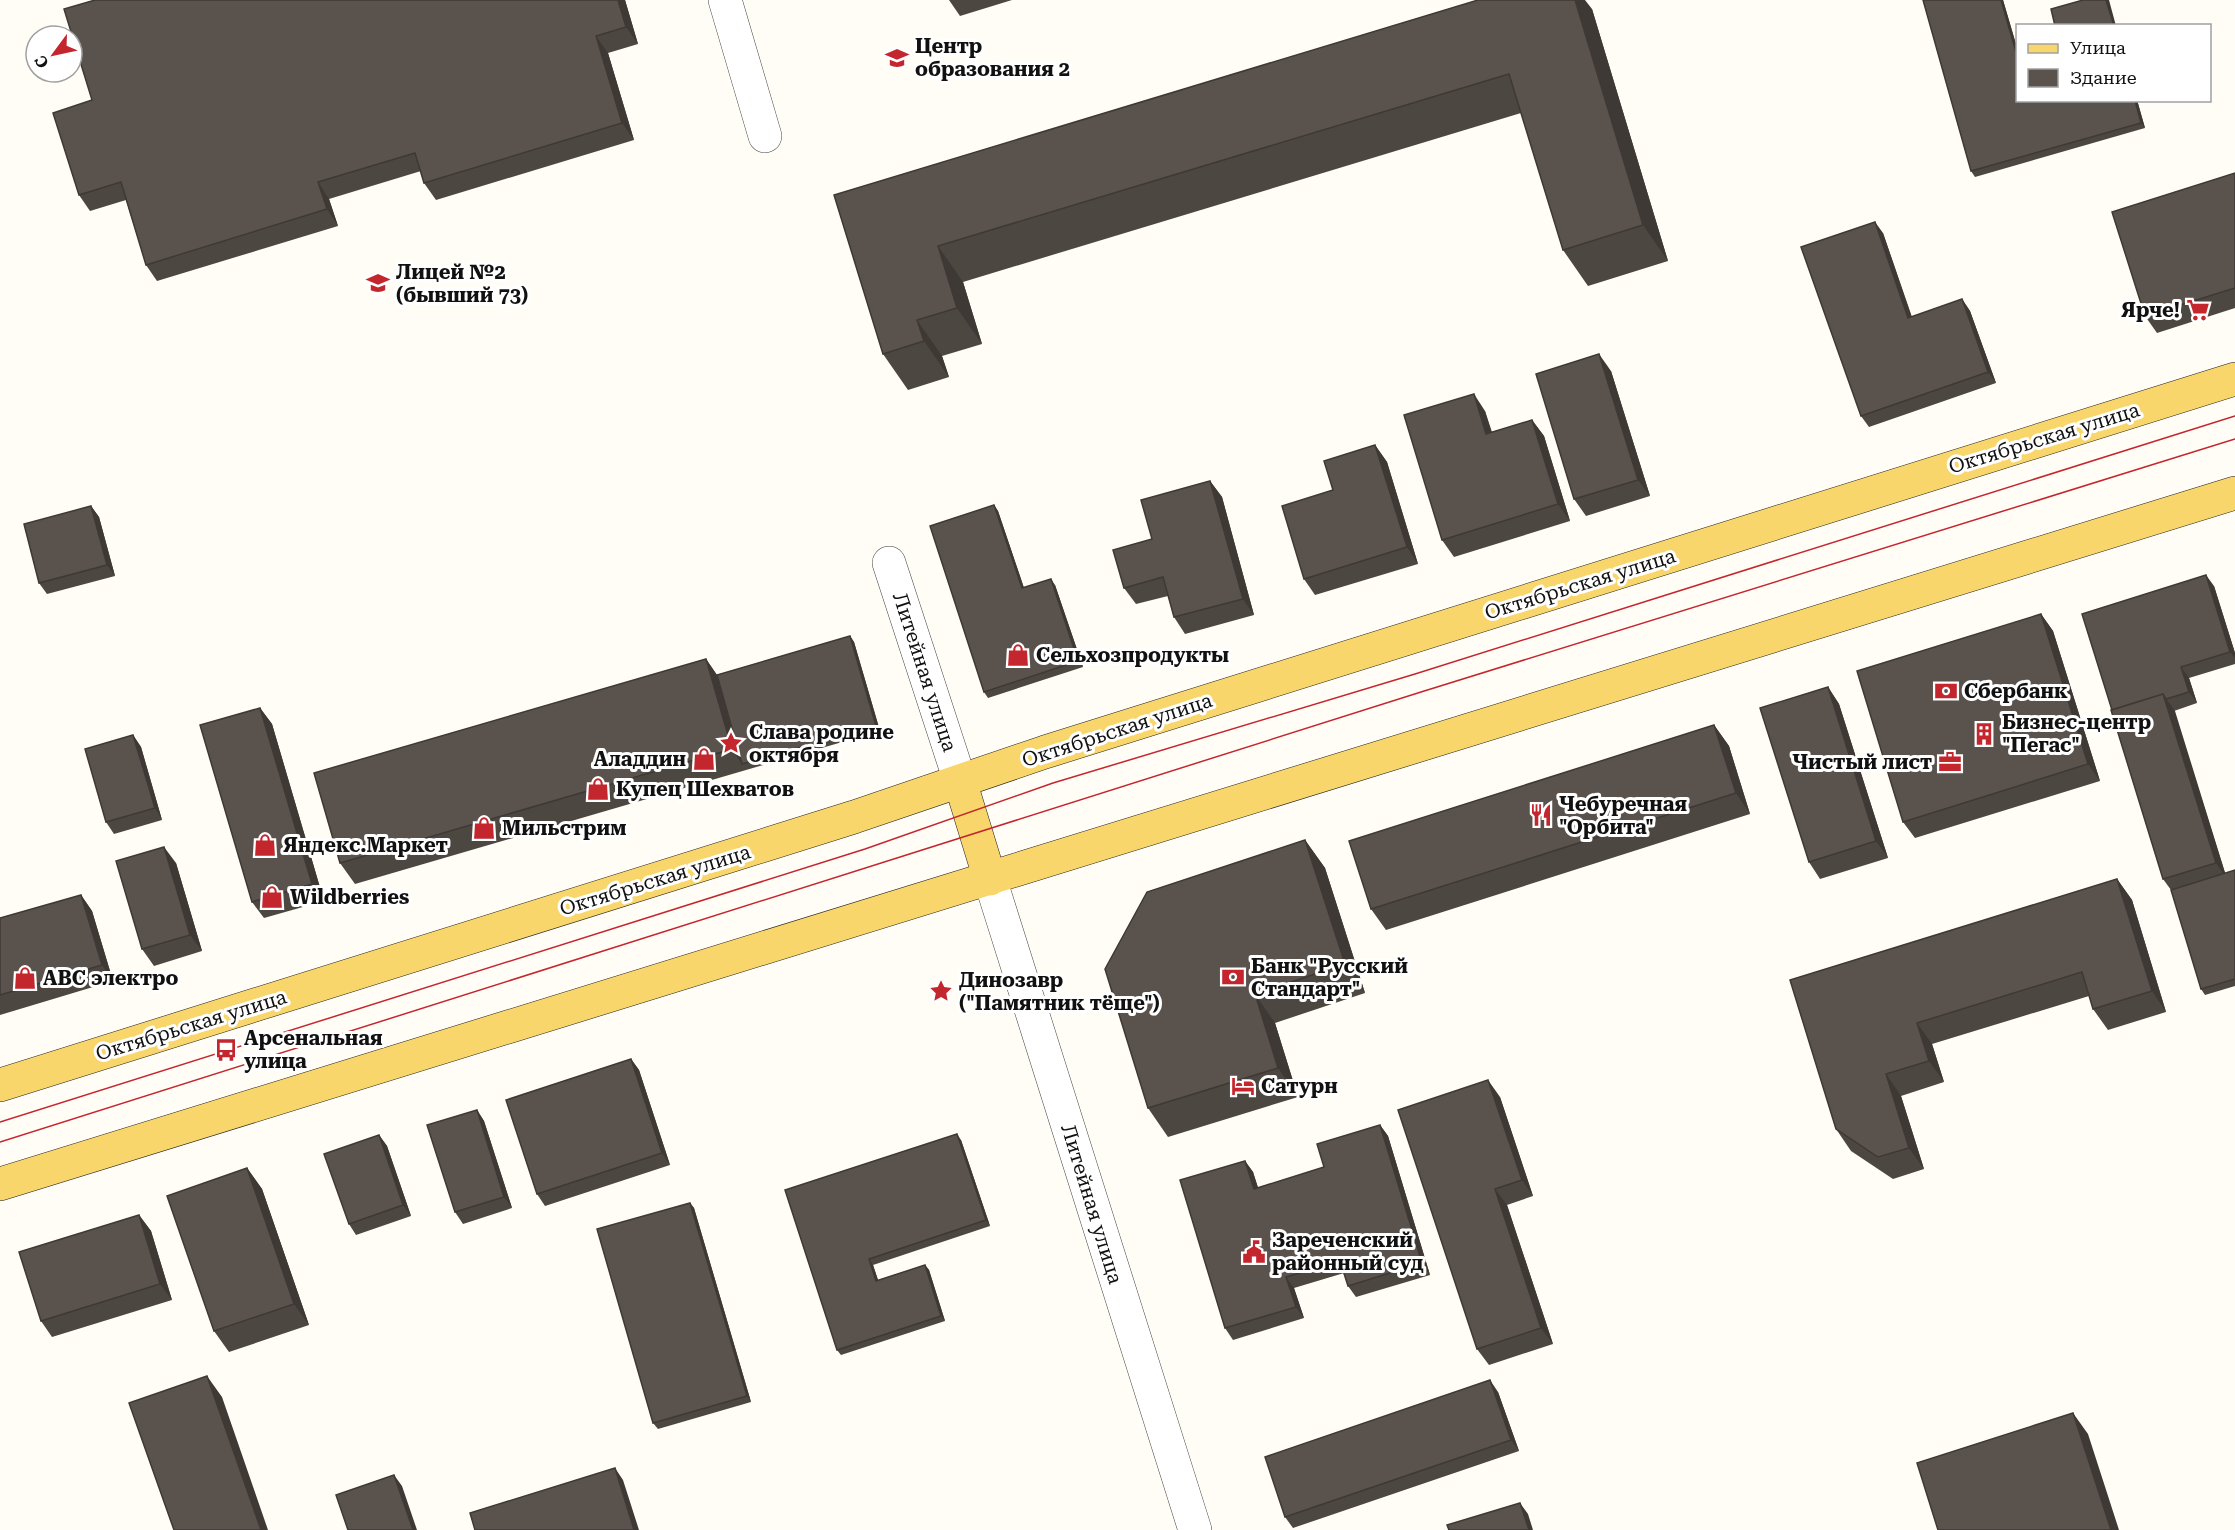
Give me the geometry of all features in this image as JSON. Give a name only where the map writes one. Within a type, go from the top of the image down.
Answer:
[{"type":"main road","name":"Октябрьская улица","points":[[0,1085],[855,817],[1044,752],[2235,378]]},
{"type":"main road","points":[[0,1184],[2235,493]]},
{"type":"main road","points":[[960,781],[990,879]]},
{"type":"street","points":[[725,0],[765,136]]},
{"type":"street","name":"Литейная улица","points":[[889,563],[960,781]]},
{"type":"street","name":"Литейная улица","points":[[990,879],[1195,1530]]},
{"type":"building","points":[[95,0],[618,0],[626,27],[596,36],[622,123],[424,183],[415,153],[318,182],[327,209],[146,265],[121,182],[79,195],[53,113],[92,100],[84,74],[84,24],[69,24],[64,9]]},
{"type":"building","points":[[1478,0],[1575,0],[1643,225],[1563,250],[1509,74],[938,246],[957,308],[917,320],[924,341],[883,354],[834,195]]},
{"type":"building","points":[[1923,0],[2001,0],[2016,52],[2016,102],[2136,102],[2141,123],[1971,171]]},
{"type":"building","points":[[2083,0],[2106,0],[2113,24],[2055,24],[2051,9]]},
{"type":"building","points":[[2235,173],[2235,288],[2145,316],[2112,212]]},
{"type":"building","points":[[1875,222],[1908,318],[1962,299],[1988,372],[1861,416],[1801,247]]},
{"type":"building","points":[[1599,354],[1638,480],[1574,499],[1536,374]]},
{"type":"building","points":[[1474,394],[1486,434],[1532,420],[1558,504],[1442,540],[1404,415]]},
{"type":"building","points":[[1375,445],[1407,547],[1304,579],[1282,506],[1333,490],[1324,461]]},
{"type":"building","points":[[1210,481],[1243,599],[1174,617],[1163,577],[1124,588],[1113,550],[1152,539],[1141,500]]},
{"type":"building","points":[[994,505],[1022,588],[1051,579],[1078,661],[984,692],[930,526]]},
{"type":"building","points":[[91,506],[107,565],[39,583],[24,524]]},
{"type":"building","points":[[2206,575],[2230,652],[2181,667],[2189,692],[2166,699],[2163,694],[2112,710],[2082,614]]},
{"type":"building","name":"Бизнес-центр \"Пегас\"","points":[[2041,614],[2088,764],[1903,822],[1857,671]]},
{"type":"building","points":[[850,636],[876,726],[742,764],[717,675]]},
{"type":"building","points":[[706,659],[732,749],[340,863],[314,773]]},
{"type":"building","points":[[1828,687],[1876,841],[1809,862],[1760,708]]},
{"type":"building","points":[[2163,694],[2216,863],[2163,879],[2111,710]]},
{"type":"building","points":[[260,708],[312,884],[252,902],[200,725]]},
{"type":"building","points":[[1714,725],[1736,793],[1371,909],[1349,841]]},
{"type":"building","points":[[133,735],[155,808],[106,822],[85,749]]},
{"type":"building","points":[[1305,840],[1345,964],[1255,994],[1278,1068],[1148,1108],[1105,969],[1147,892]]},
{"type":"building","points":[[164,847],[190,935],[142,949],[116,861]]},
{"type":"building","points":[[2235,870],[2235,979],[2201,989],[2171,890]]},
{"type":"building","points":[[2117,879],[2152,991],[2093,1009],[2082,972],[1917,1023],[1929,1061],[1886,1074],[1909,1148],[1878,1157],[1836,1129],[1790,980]]},
{"type":"building","points":[[81,895],[102,965],[0,995],[0,918]]},
{"type":"building","points":[[631,1059],[662,1153],[537,1194],[506,1100]]},
{"type":"building","points":[[1488,1080],[1522,1180],[1495,1189],[1541,1328],[1477,1349],[1398,1110]]},
{"type":"building","points":[[477,1110],[504,1197],[455,1212],[427,1125]]},
{"type":"building","points":[[1380,1125],[1422,1263],[1348,1286],[1340,1261],[1286,1277],[1296,1307],[1225,1328],[1180,1180],[1245,1161],[1254,1189],[1324,1167],[1317,1144]]},
{"type":"building","points":[[957,1134],[986,1220],[869,1259],[876,1281],[925,1265],[941,1316],[837,1350],[785,1190]]},
{"type":"building","points":[[379,1135],[403,1205],[349,1224],[324,1154]]},
{"type":"building","points":[[247,1168],[294,1304],[214,1331],[167,1196]]},
{"type":"building","points":[[690,1203],[747,1396],[653,1423],[597,1229]]},
{"type":"building","points":[[139,1215],[160,1284],[41,1321],[19,1252]]},
{"type":"building","points":[[207,1376],[261,1530],[174,1530],[129,1403]]},
{"type":"building","points":[[1490,1380],[1511,1440],[1285,1517],[1265,1457]]},
{"type":"building","points":[[2073,1413],[2111,1530],[1938,1530],[1917,1463]]},
{"type":"building","points":[[615,1468],[634,1530],[475,1530],[470,1513]]},
{"type":"building","points":[[394,1475],[413,1530],[348,1530],[336,1495]]},
{"type":"building","points":[[1520,1503],[1529,1530],[1449,1530],[1447,1525]]},
{"type":"tram line","points":[[0,1122],[865,849],[1053,783],[1415,674],[2235,416]]},
{"type":"tram line","points":[[0,1142],[1421,692],[2235,439]]},
{"type":"place","name":"Центр образования 2","points":[[897,58]]},
{"type":"place","name":"Лицей №2 (бывший 73)","points":[[378,283]]},
{"type":"place","name":"Ярче!","points":[[2198,310]]},
{"type":"place","name":"Сельхозпродукты","points":[[1018,655]]},
{"type":"place","name":"Сбербанк","points":[[1946,691]]},
{"type":"place","name":"Бизнес-центр \"Пегас\"","points":[[1984,734]]},
{"type":"place","name":"Слава родине октября","points":[[731,743]]},
{"type":"place","name":"Аладдин","points":[[704,759]]},
{"type":"place","name":"Чистый лист","points":[[1950,762]]},
{"type":"place","name":"Купец Шехватов","points":[[598,789]]},
{"type":"place","name":"Чебуречная \"Орбита\"","points":[[1541,815]]},
{"type":"place","name":"Мильстрим","points":[[484,828]]},
{"type":"place","name":"Яндекс.Маркет","points":[[265,845]]},
{"type":"place","name":"Wildberries","points":[[272,897]]},
{"type":"place","name":"Банк \"Русский Стандарт\"","points":[[1233,977]]},
{"type":"place","name":"АВС электро","points":[[25,978]]},
{"type":"place","name":"Динозавр (\"Памятник тёще\")","points":[[941,991]]},
{"type":"place","name":"Арсенальная улица","points":[[226,1050]]},
{"type":"place","name":"Сатурн","points":[[1243,1086]]},
{"type":"place","name":"Зареченский районный суд","points":[[1254,1252]]}]
